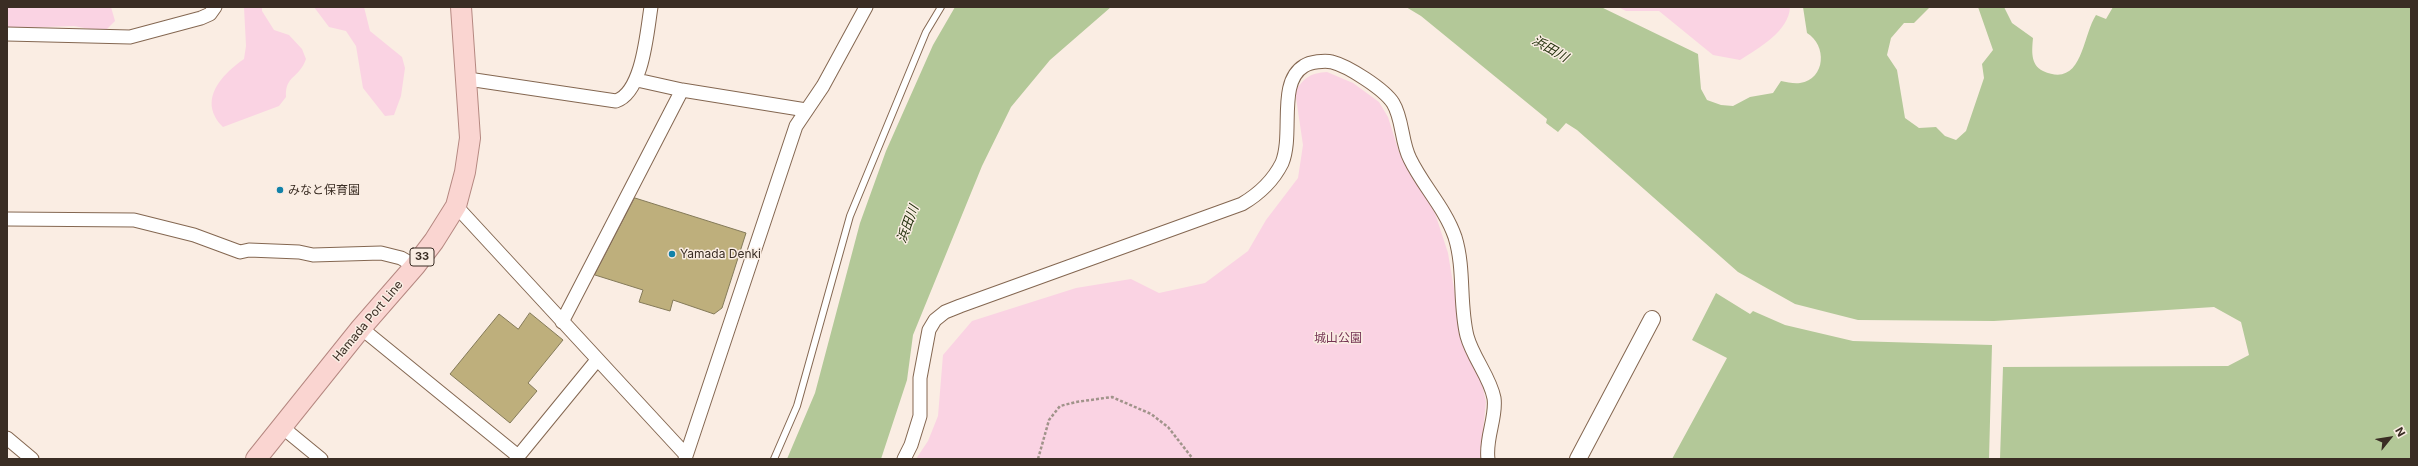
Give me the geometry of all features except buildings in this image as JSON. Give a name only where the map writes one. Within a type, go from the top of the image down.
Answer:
[{"type":"main road","name":"Hamada Port Line","points":[[256,459],[361,328],[415,266],[434,241],[456,206],[465,172],[470,138],[468,79],[461,7]]},
{"type":"street","points":[[7,34],[130,37],[201,18],[210,14],[215,7]]},
{"type":"street","points":[[468,79],[616,101],[625,95],[637,80],[652,7]]},
{"type":"street","points":[[456,206],[686,457],[796,126],[823,86],[866,7]]},
{"type":"street","points":[[904,459],[911,445],[920,416],[920,378],[928,336],[935,320],[945,312],[960,306],[1242,204],[1259,194],[1273,178],[1282,162],[1287,143],[1287,94],[1290,80],[1305,65],[1331,61],[1365,79],[1387,96],[1393,104],[1409,158],[1446,217],[1455,238],[1460,261],[1462,314],[1468,338],[1494,398],[1495,410],[1489,428],[1488,459]]},
{"type":"street","points":[[637,80],[682,90],[806,110]]},
{"type":"street","points":[[562,322],[682,90]]},
{"type":"street","points":[[7,219],[134,220],[194,235],[240,252],[249,250],[299,252],[313,255],[381,253],[401,258],[415,266]]},
{"type":"street","points":[[1578,459],[1652,319]]},
{"type":"street","points":[[361,328],[517,458],[597,360]]},
{"type":"street","points":[[282,427],[321,459]]},
{"type":"street","points":[[7,438],[32,459]]},
{"type":"lane","points":[[774,459],[797,406],[850,216],[926,32],[941,7]]},
{"type":"path","points":[[1038,459],[1049,420],[1060,406],[1076,402],[1112,397],[1130,403],[1156,418],[1183,444],[1193,459]]},
{"type":"green space","points":[[7,7],[111,7],[115,21],[107,29],[100,31],[74,26],[7,27]]},
{"type":"green space","points":[[244,7],[262,7],[262,11],[274,30],[289,35],[302,49],[306,59],[300,70],[290,81],[286,90],[286,97],[279,106],[223,127],[215,117],[212,108],[212,98],[220,81],[235,65],[244,59],[246,46]]},
{"type":"green space","points":[[314,7],[364,7],[370,31],[402,57],[405,68],[401,96],[394,115],[385,116],[363,88],[356,46],[346,31],[329,27]]},
{"type":"green space","points":[[1618,7],[1790,7],[1788,16],[1779,31],[1764,44],[1740,60],[1713,55],[1659,11],[1626,11]]},
{"type":"green space","name":"城山公園","points":[[1327,72],[1353,83],[1379,102],[1388,117],[1399,152],[1435,213],[1448,253],[1462,337],[1482,384],[1486,402],[1483,431],[1483,459],[916,459],[928,441],[938,416],[943,355],[972,321],[1076,288],[1131,279],[1159,293],[1205,283],[1248,251],[1266,220],[1298,178],[1303,145],[1295,91],[1305,79],[1317,73]]},
{"type":"water","name":"浜田川","points":[[955,7],[1111,7],[1050,60],[1011,107],[982,166],[913,335],[907,380],[881,459],[787,459],[815,393],[860,223],[886,151],[933,45]]},
{"type":"water","name":"浜田川","points":[[1406,7],[1601,7],[1698,54],[1701,89],[1707,100],[1721,105],[1733,106],[1750,97],[1773,93],[1781,81],[1800,83],[1809,80],[1815,75],[1819,69],[1821,61],[1820,53],[1814,38],[1807,33],[1803,7],[1930,7],[1914,23],[1904,23],[1891,38],[1887,55],[1897,70],[1905,118],[1919,128],[1936,127],[1945,136],[1956,140],[1966,131],[1984,78],[1982,64],[1993,50],[1978,7],[2004,7],[2012,23],[2033,38],[2033,57],[2036,65],[2043,71],[2056,75],[2066,73],[2074,67],[2084,47],[2091,24],[2096,15],[2106,19],[2113,7],[2411,7],[2411,459],[2000,459],[2003,367],[2228,366],[2249,355],[2241,322],[2214,307],[1994,321],[1858,320],[1795,304],[1738,272],[1577,130],[1566,123],[1558,132],[1546,123],[1547,119],[1421,16]]},
{"type":"water","points":[[1716,293],[1750,314],[1753,311],[1785,325],[1853,341],[1992,345],[1989,459],[1672,459],[1727,358],[1692,340]]},
{"type":"place","name":"みなと保育園","points":[[280,190]]},
{"type":"place","name":"Yamada Denki","points":[[672,254]]}]
